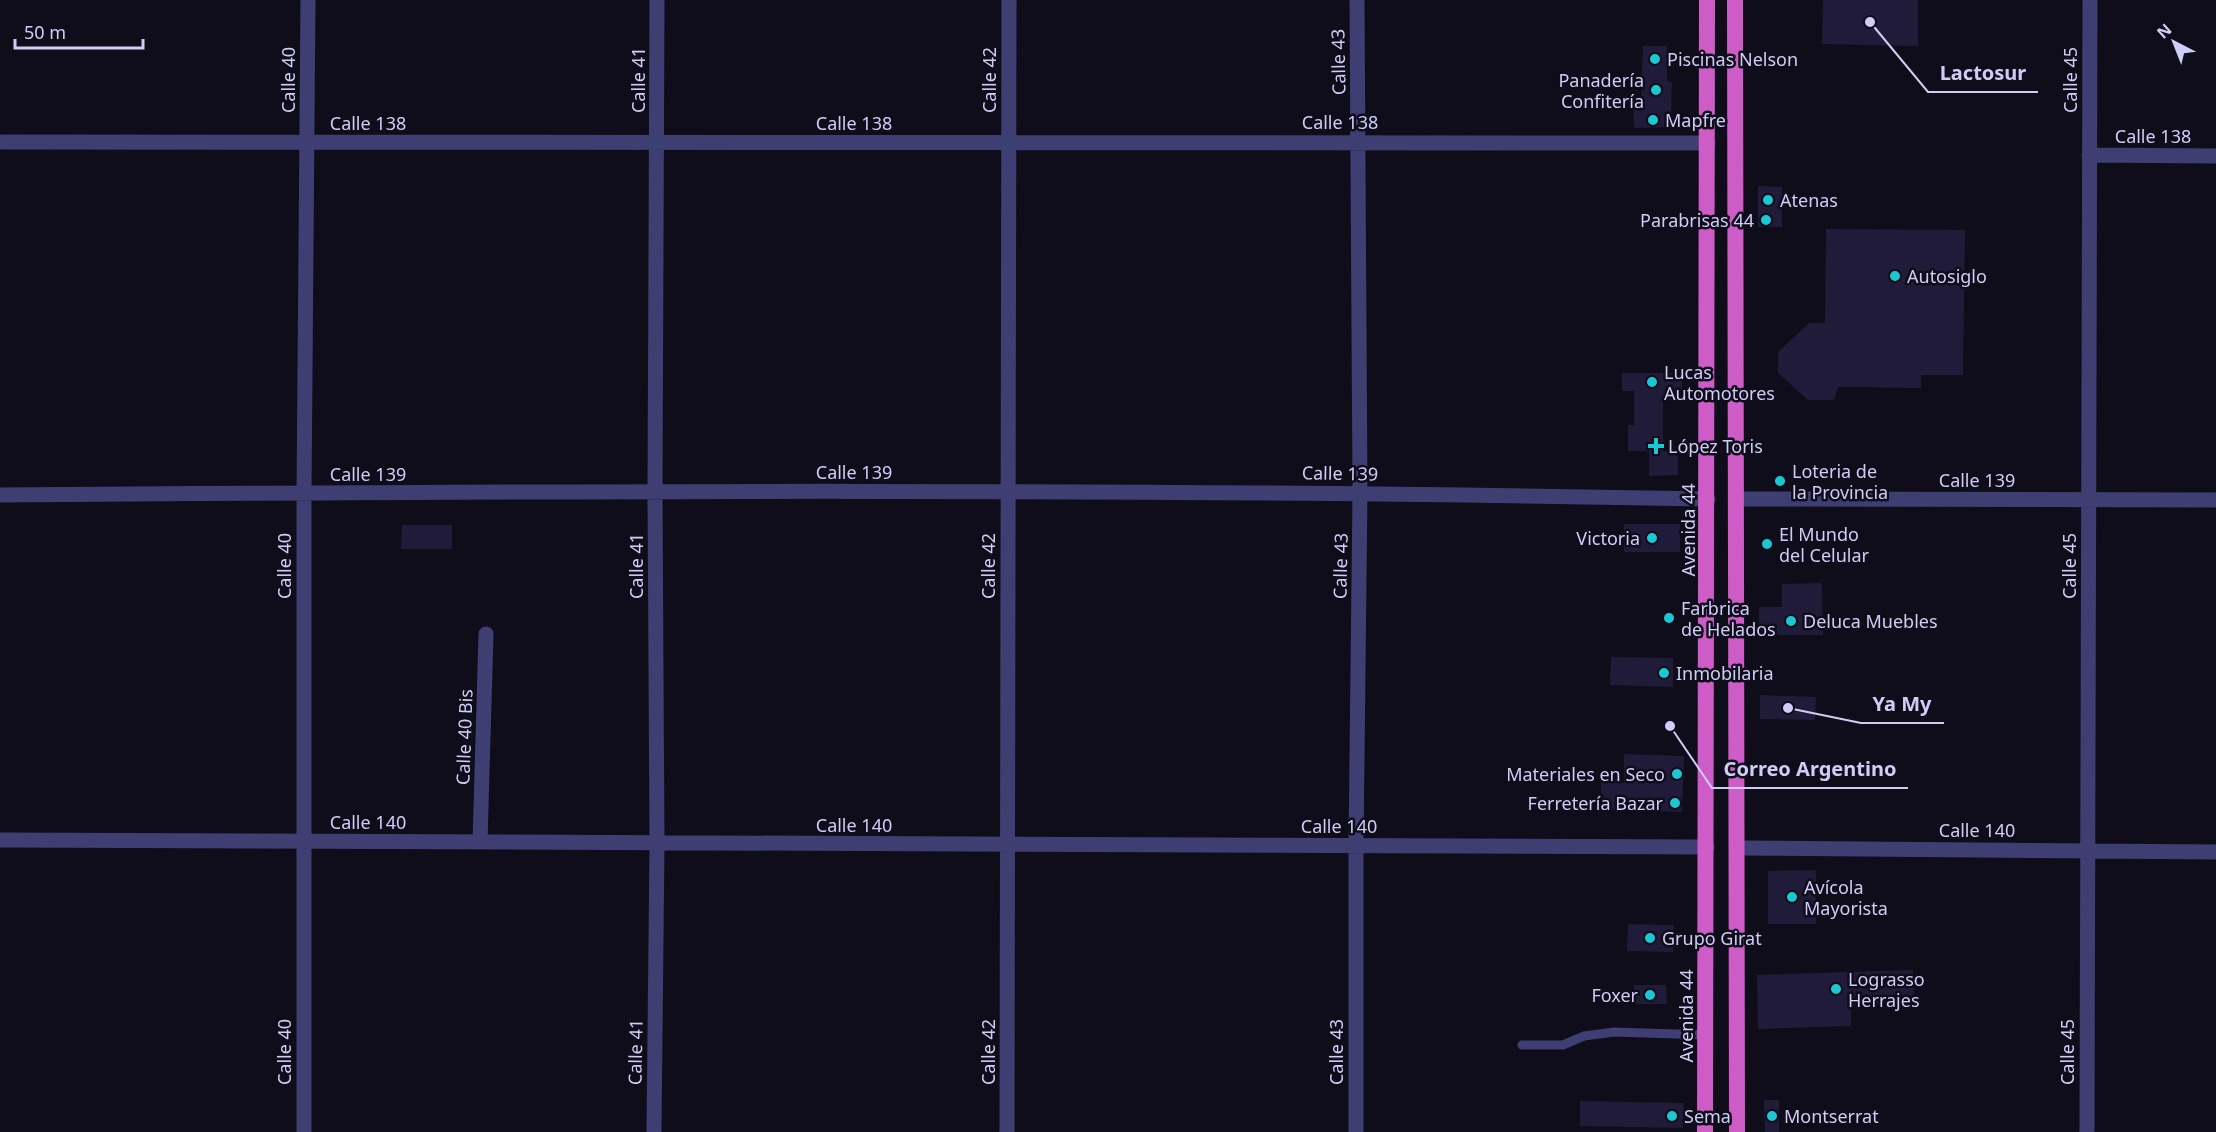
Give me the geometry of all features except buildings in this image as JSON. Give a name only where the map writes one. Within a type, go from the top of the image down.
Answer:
[{"type":"highway","name":"Avenida 44","points":[[1705,1132],[1708,499],[1707,0]]},
{"type":"highway","points":[[1735,0],[1738,499],[1737,1132]]},
{"type":"street","name":"Calle 40","points":[[304,1132],[304,493],[308,0]]},
{"type":"street","name":"Calle 41","points":[[654,1132],[657,844],[655,494],[657,0]]},
{"type":"street","name":"Calle 42","points":[[1007,1132],[1010,846],[1007,491],[1009,0]]},
{"type":"street","name":"Calle 43","points":[[1356,1132],[1360,492],[1357,0]]},
{"type":"street","name":"Calle 45","points":[[2087,1132],[2090,0]]},
{"type":"street","name":"Calle 138","points":[[0,142],[1708,143]]},
{"type":"street","name":"Calle 138","points":[[2089,155],[2216,156]]},
{"type":"street","name":"Calle 139","points":[[0,495],[1007,491],[1360,492],[1708,499]]},
{"type":"street","name":"Calle 139","points":[[1738,499],[2216,500]]},
{"type":"street","name":"Calle 40 Bis","points":[[480,842],[486,634]]},
{"type":"street","name":"Calle 140","points":[[0,840],[1010,846],[1707,847]]},
{"type":"street","name":"Calle 140","points":[[1738,848],[2216,852]]},
{"type":"lane","points":[[1522,1045],[1563,1045],[1584,1036],[1614,1032],[1706,1035]]},
{"type":"place","name":"Lactosur","points":[[1870,22]]},
{"type":"place","name":"Piscinas Nelson","points":[[1655,59]]},
{"type":"place","name":"Panadería Confitería","points":[[1656,90]]},
{"type":"place","name":"Mapfre","points":[[1653,120]]},
{"type":"place","name":"Atenas","points":[[1768,200]]},
{"type":"place","name":"Parabrisas 44","points":[[1766,220]]},
{"type":"place","name":"Autosiglo","points":[[1895,276]]},
{"type":"place","name":"Lucas Automotores","points":[[1652,382]]},
{"type":"place","name":"López Toris","points":[[1656,446]]},
{"type":"place","name":"Loteria de la Provincia","points":[[1780,481]]},
{"type":"place","name":"Victoria","points":[[1652,538]]},
{"type":"place","name":"El Mundo del Celular","points":[[1767,544]]},
{"type":"place","name":"Farbrica de Helados","points":[[1669,618]]},
{"type":"place","name":"Deluca Muebles","points":[[1791,621]]},
{"type":"place","name":"Inmobilaria","points":[[1664,673]]},
{"type":"place","name":"Ya My","points":[[1788,708]]},
{"type":"place","name":"Correo Argentino","points":[[1670,726]]},
{"type":"place","name":"Materiales en Seco","points":[[1677,774]]},
{"type":"place","name":"Ferretería Bazar","points":[[1675,803]]},
{"type":"place","name":"Avícola Mayorista","points":[[1792,897]]},
{"type":"place","name":"Grupo Girat","points":[[1650,938]]},
{"type":"place","name":"Lograsso Herrajes","points":[[1836,989]]},
{"type":"place","name":"Foxer","points":[[1650,995]]},
{"type":"place","name":"Sema","points":[[1672,1116]]},
{"type":"place","name":"Montserrat","points":[[1772,1116]]}]
